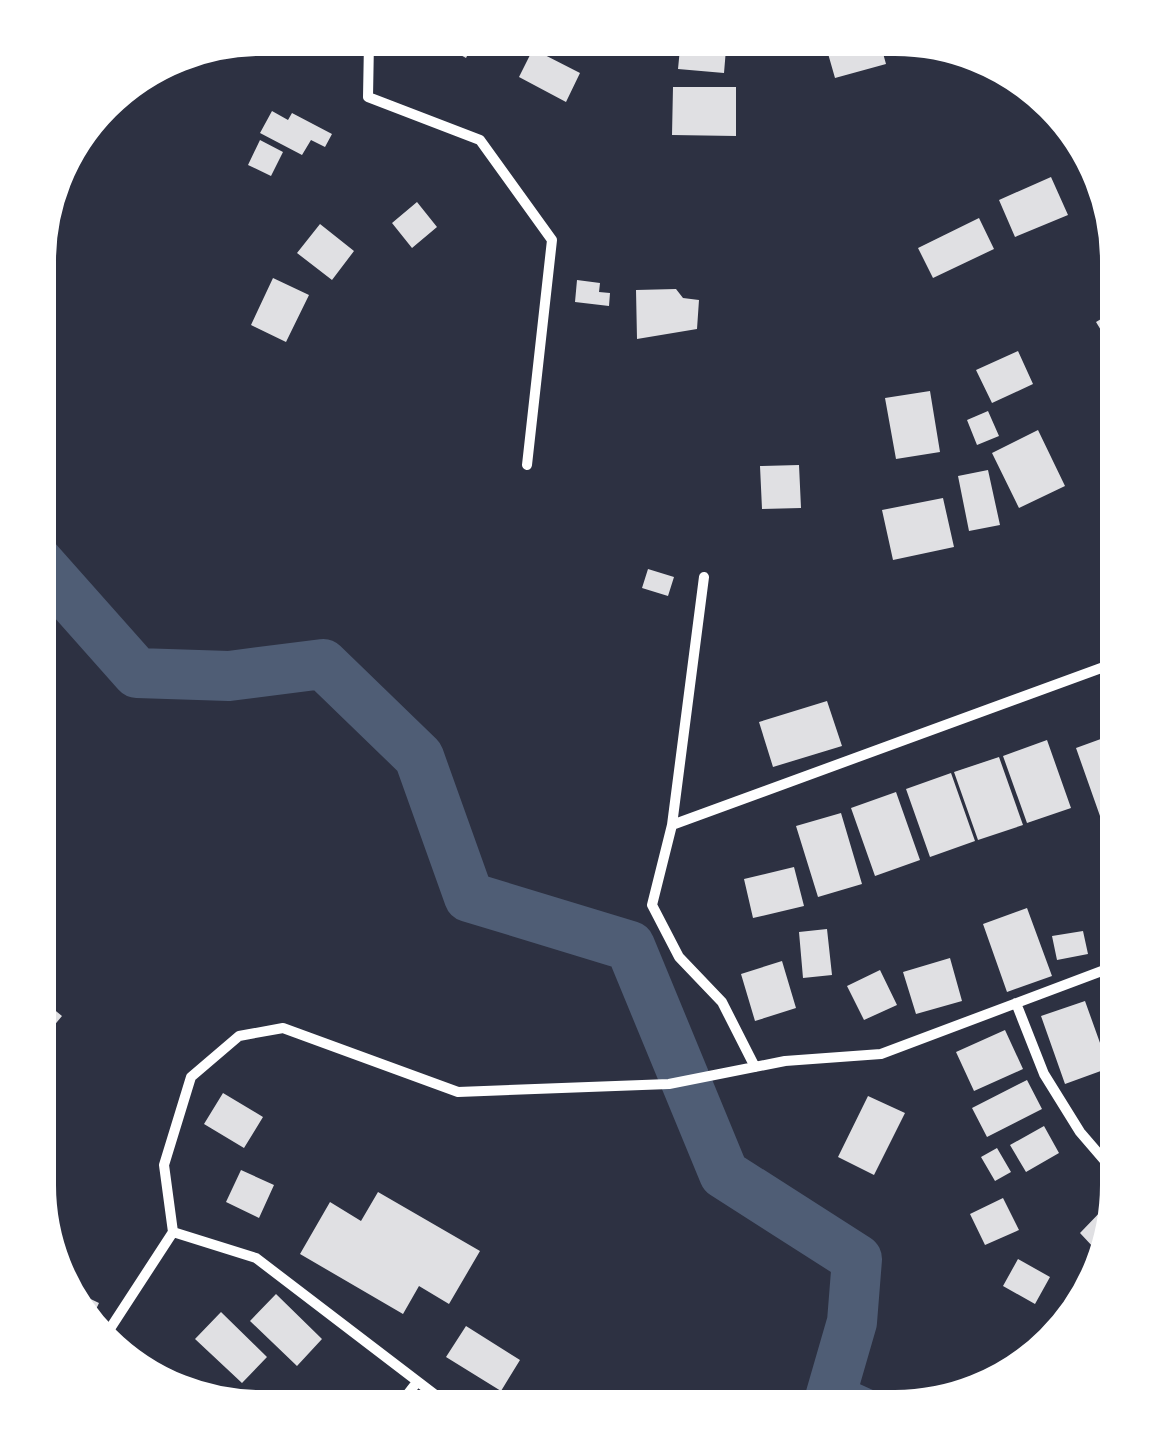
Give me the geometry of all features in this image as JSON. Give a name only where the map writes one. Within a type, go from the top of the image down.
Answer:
[{"type":"street","points":[[369,50],[368,97],[480,140],[552,240],[527,465]]},
{"type":"street","points":[[704,577],[672,825],[652,905],[679,957],[722,1002],[755,1067]]},
{"type":"street","points":[[672,825],[1106,666]]},
{"type":"street","points":[[109,1330],[172,1232],[164,1164],[190,1077],[238,1036],[284,1028],[458,1092],[669,1084],[755,1067],[881,1054],[1106,970]]},
{"type":"street","points":[[1016,1003],[1044,1074],[1080,1132],[1106,1162]]},
{"type":"street","points":[[172,1232],[256,1258],[436,1396]]},
{"type":"street","points":[[407,1396],[417,1382]]},
{"type":"building","points":[[451,50],[470,50],[466,58]]},
{"type":"building","points":[[532,50],[580,73],[566,102],[519,77]]},
{"type":"building","points":[[680,50],[726,50],[724,73],[678,69]]},
{"type":"building","points":[[827,50],[882,50],[886,64],[835,78]]},
{"type":"building","points":[[673,87],[736,87],[736,136],[672,135]]},
{"type":"building","points":[[272,111],[288,120],[292,113],[332,134],[325,147],[311,140],[302,155],[260,133]]},
{"type":"building","points":[[260,140],[283,152],[271,176],[248,165]]},
{"type":"building","points":[[1051,177],[1068,215],[1015,237],[999,200]]},
{"type":"building","points":[[417,202],[437,227],[412,248],[392,223]]},
{"type":"building","points":[[979,218],[994,249],[933,278],[918,248]]},
{"type":"building","points":[[320,224],[354,251],[332,280],[297,253]]},
{"type":"building","points":[[273,278],[309,295],[286,342],[251,325]]},
{"type":"building","points":[[577,280],[600,283],[599,292],[610,293],[609,306],[575,302]]},
{"type":"building","points":[[676,289],[683,298],[699,300],[697,329],[637,339],[636,290]]},
{"type":"building","points":[[1106,316],[1106,338],[1096,322]]},
{"type":"building","points":[[1018,351],[1033,384],[992,403],[976,370]]},
{"type":"building","points":[[930,391],[940,452],[896,459],[885,398]]},
{"type":"building","points":[[988,411],[999,436],[977,445],[967,420]]},
{"type":"building","points":[[1038,430],[1065,486],[1019,508],[992,453]]},
{"type":"building","points":[[799,465],[801,508],[762,509],[760,466]]},
{"type":"building","points":[[988,470],[1000,525],[969,531],[958,476]]},
{"type":"building","points":[[943,498],[954,547],[893,560],[882,510]]},
{"type":"building","points":[[648,569],[674,577],[668,596],[642,588]]},
{"type":"building","points":[[827,701],[842,746],[773,767],[759,722]]},
{"type":"building","points":[[1106,737],[1106,814],[1100,816],[1076,748]]},
{"type":"building","points":[[1047,740],[1071,808],[1027,823],[1003,756]]},
{"type":"building","points":[[999,757],[1023,825],[978,840],[954,772]]},
{"type":"building","points":[[951,773],[975,841],[930,857],[906,789]]},
{"type":"building","points":[[896,792],[920,860],[875,876],[851,808]]},
{"type":"building","points":[[841,813],[862,884],[818,897],[796,826]]},
{"type":"building","points":[[794,867],[804,906],[753,918],[744,879]]},
{"type":"building","points":[[1027,908],[1052,976],[1007,992],[983,924]]},
{"type":"building","points":[[827,929],[832,975],[803,978],[799,932]]},
{"type":"building","points":[[1083,931],[1088,954],[1057,960],[1052,936]]},
{"type":"building","points":[[950,958],[962,1001],[916,1014],[903,972]]},
{"type":"building","points":[[782,961],[796,1008],[755,1021],[741,974]]},
{"type":"building","points":[[880,970],[897,1005],[864,1020],[847,986]]},
{"type":"building","points":[[1085,1001],[1106,1069],[1065,1084],[1041,1016]]},
{"type":"building","points":[[50,1006],[62,1016],[50,1030]]},
{"type":"building","points":[[1005,1030],[1023,1069],[974,1091],[956,1052]]},
{"type":"building","points":[[1027,1080],[1042,1109],[987,1137],[972,1108]]},
{"type":"building","points":[[223,1093],[263,1117],[244,1148],[204,1124]]},
{"type":"building","points":[[868,1096],[905,1113],[874,1175],[838,1157]]},
{"type":"building","points":[[1044,1126],[1059,1153],[1026,1172],[1010,1145]]},
{"type":"building","points":[[997,1148],[1011,1172],[995,1181],[981,1157]]},
{"type":"building","points":[[241,1170],[274,1185],[259,1218],[226,1202]]},
{"type":"building","points":[[378,1192],[480,1251],[449,1304],[419,1286],[403,1314],[300,1254],[330,1202],[361,1221]]},
{"type":"building","points":[[1003,1198],[1019,1230],[985,1245],[970,1214]]},
{"type":"building","points":[[1105,1207],[1094,1248],[1080,1233]]},
{"type":"building","points":[[1018,1259],[1050,1277],[1035,1304],[1003,1286]]},
{"type":"building","points":[[276,1294],[322,1339],[297,1366],[250,1321]]},
{"type":"building","points":[[81,1295],[99,1303],[94,1313]]},
{"type":"building","points":[[221,1312],[267,1357],[242,1383],[195,1339]]},
{"type":"building","points":[[466,1326],[520,1360],[501,1391],[446,1357]]},
{"type":"waterway","points":[[50,575],[137,673],[229,676],[323,664],[419,757],[469,897],[630,946],[724,1174],[857,1259],[852,1322],[831,1396]]}]
